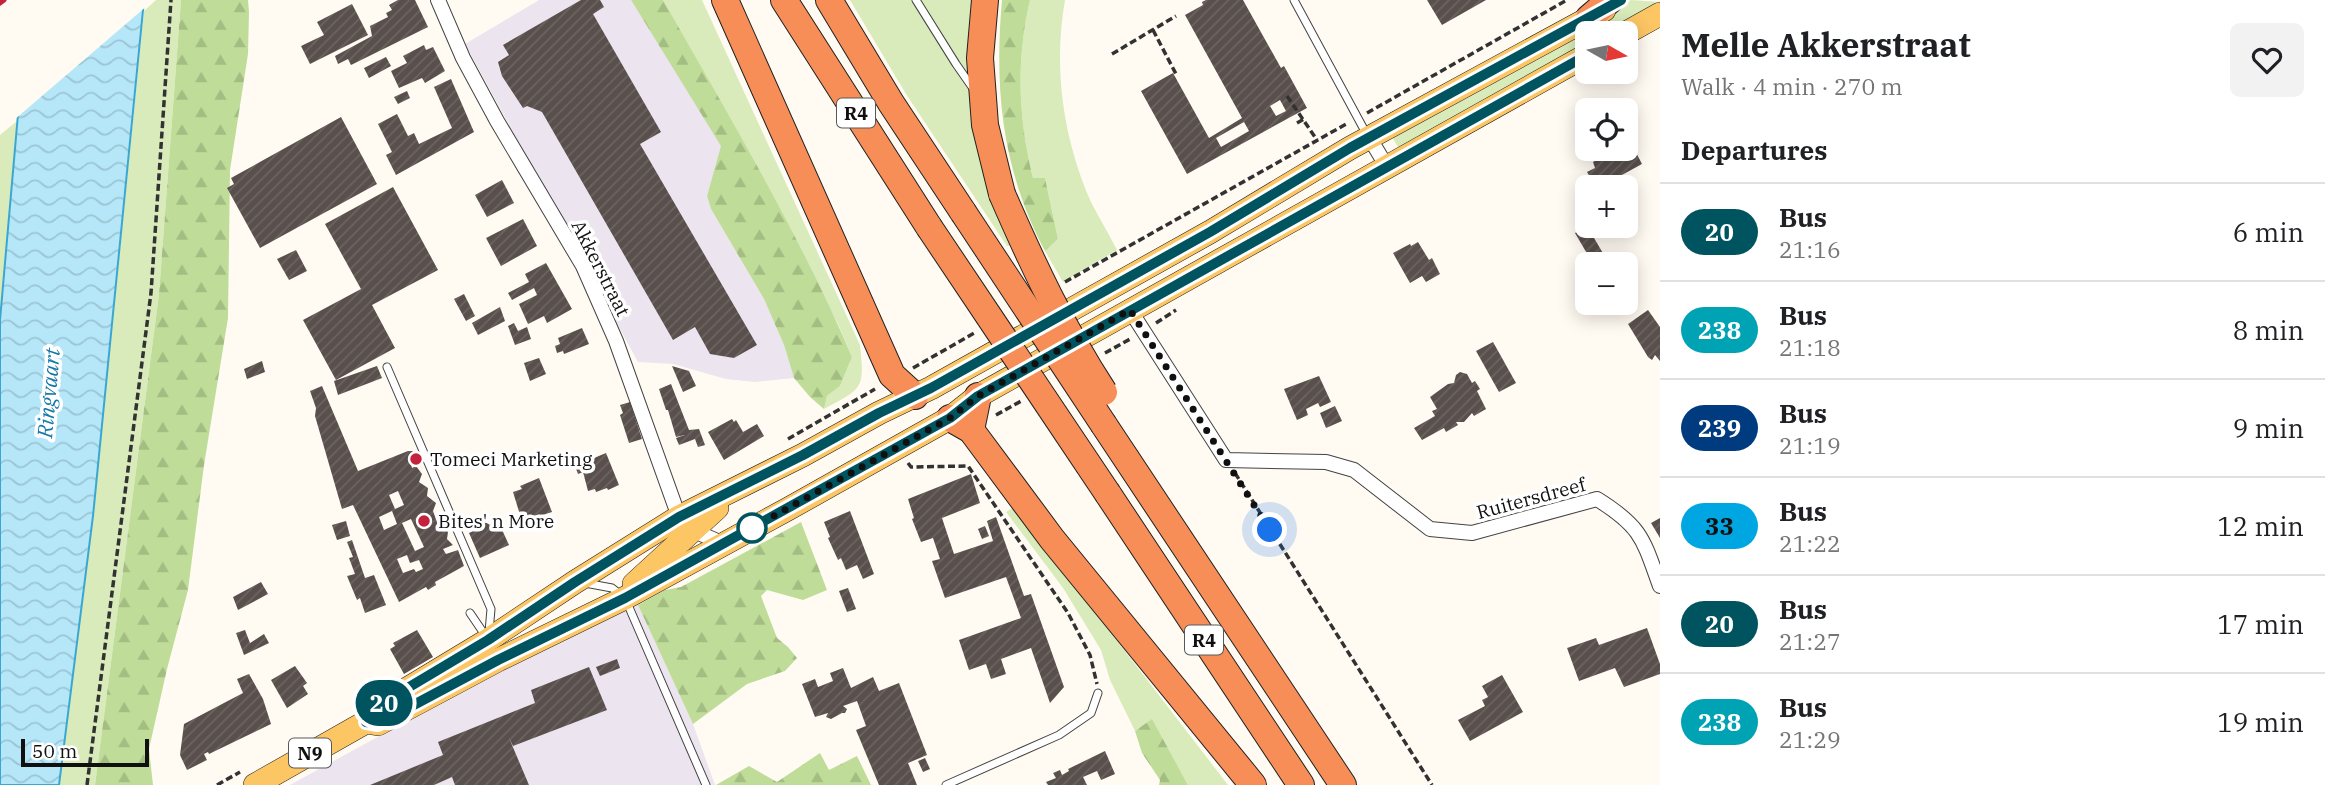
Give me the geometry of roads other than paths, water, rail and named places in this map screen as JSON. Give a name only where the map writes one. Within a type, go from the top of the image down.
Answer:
[{"type":"highway","points":[[725,0],[892,375],[915,396]]},
{"type":"highway","name":"R4","points":[[784,0],[929,227],[1301,785]]},
{"type":"highway","name":"R4","points":[[829,0],[891,103],[963,212],[1111,420],[1121,448],[1343,785]]},
{"type":"highway","points":[[985,0],[980,58],[985,125],[1002,194],[1043,287],[1111,420]]},
{"type":"highway","points":[[1589,18],[1610,0]]},
{"type":"highway","points":[[978,396],[961,424],[1253,785]]},
{"type":"main road","points":[[618,593],[667,536],[685,523],[709,513],[803,455],[915,396],[1196,239],[1326,162],[1621,0]]},
{"type":"main road","points":[[1638,26],[1660,14]]},
{"type":"main road","points":[[978,396],[1575,62]]},
{"type":"main road","points":[[978,396],[983,371],[1180,258],[1196,239]]},
{"type":"main road","points":[[915,396],[961,424]]},
{"type":"main road","points":[[618,593],[724,544],[896,448],[961,424]]},
{"type":"main road","name":"N9","points":[[255,785],[366,722],[378,724],[493,650],[575,582],[685,523]]},
{"type":"main road","name":"N9","points":[[493,650],[558,630],[570,617],[601,599],[618,593]]},
{"type":"street","name":"Akkerstraat","points":[[438,0],[463,58],[497,121],[583,266],[617,341],[685,523]]},
{"type":"street","points":[[1369,138],[1387,167]]},
{"type":"street","name":"Ruitersdreef","points":[[1130,310],[1226,460],[1326,462],[1354,470],[1430,529],[1472,533],[1597,499],[1621,514],[1642,536],[1660,586]]},
{"type":"street","points":[[685,523],[724,544]]},
{"type":"lane","points":[[916,0],[983,102]]},
{"type":"lane","points":[[1294,0],[1369,138]]},
{"type":"lane","points":[[387,367],[491,609],[493,650]]},
{"type":"lane","points":[[575,582],[618,593],[706,785]]},
{"type":"lane","points":[[470,612],[493,650]]},
{"type":"lane","points":[[946,785],[1059,735],[1091,713],[1098,693]]},
{"type":"water","name":"Ringvaart","points":[[28,0],[144,0],[93,516],[59,785],[0,785],[0,320]]},
{"type":"railway","points":[[0,3],[4,0]]},
{"type":"place","name":"Tomeci Marketing","points":[[416,459]]},
{"type":"place","name":"Bites' n More","points":[[424,521]]}]
